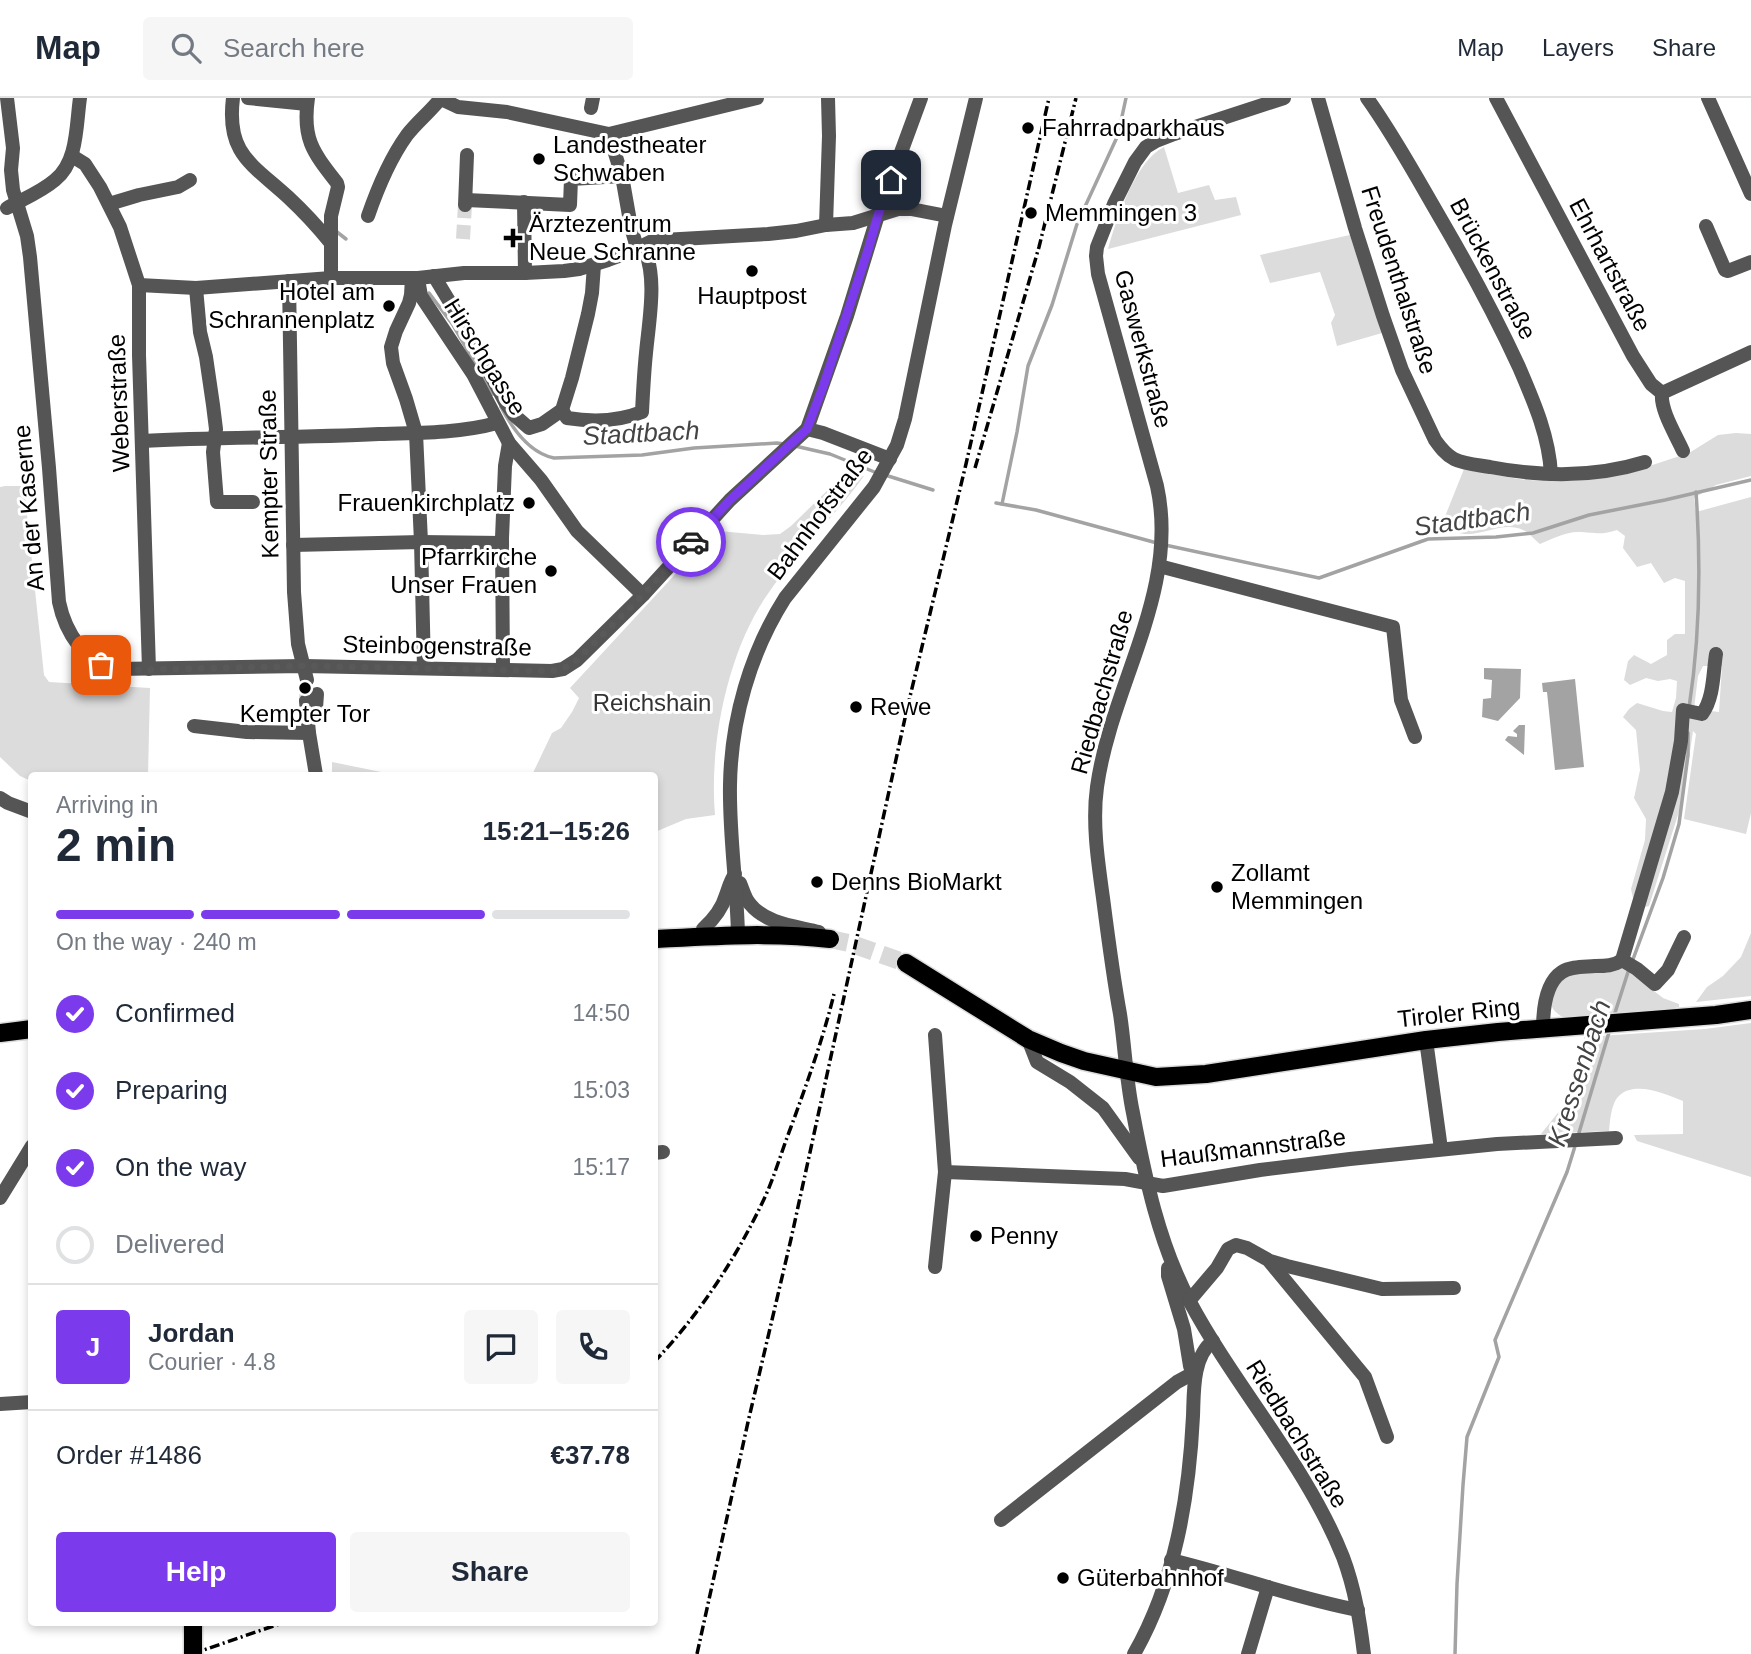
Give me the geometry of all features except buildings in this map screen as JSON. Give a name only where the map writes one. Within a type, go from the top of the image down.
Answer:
[{"type":"main road","points":[[683,938],[703,929]]},
{"type":"main road","points":[[658,939],[738,935],[830,939]]},
{"type":"main road","name":"Tiroler Ring","points":[[905,963],[1028,1039],[1061,1053],[1156,1077],[1206,1074],[1426,1040],[1751,1010]]},
{"type":"main road","points":[[0,1033],[28,1030]]},
{"type":"main road","points":[[193,1626],[193,1654]]},
{"type":"street","name":"An der Kaserne","points":[[7,98],[13,148],[12,205],[24,224],[30,257],[61,613],[78,644],[92,660],[109,668],[149,669],[310,685]]},
{"type":"street","points":[[12,205],[56,180],[72,156],[80,98]]},
{"type":"street","points":[[233,98],[231,120],[239,150],[250,165],[331,233]]},
{"type":"street","points":[[248,98],[307,101],[306,124],[310,144],[338,187],[331,214],[331,278]]},
{"type":"street","points":[[610,134],[757,98]]},
{"type":"street","points":[[826,225],[828,98]]},
{"type":"street","name":"Steinbogenstraße","points":[[310,685],[424,668],[551,671],[563,669],[577,660],[643,595],[723,508],[801,433],[824,384],[878,215],[920,98]]},
{"type":"street","name":"Bahnhofstraße","points":[[738,935],[730,788],[732,752],[743,694],[767,628],[785,598],[877,482],[897,445],[976,98]]},
{"type":"street","name":"Gaswerkstraße","points":[[1160,559],[1162,509],[1100,281],[1097,247],[1114,204],[1139,155],[1146,147],[1174,134],[1284,98]]},
{"type":"street","name":"Freudenthalstraße","points":[[1318,98],[1355,228],[1395,353],[1435,440],[1451,458],[1460,461],[1496,469],[1551,474]]},
{"type":"street","name":"Brückenstraße","points":[[1367,98],[1385,124],[1477,282],[1503,332],[1542,423],[1551,474]]},
{"type":"street","name":"Ehrhartstraße","points":[[1496,98],[1633,356],[1651,384],[1662,393],[1664,408],[1683,451]]},
{"type":"street","points":[[1708,98],[1751,194]]},
{"type":"street","points":[[368,216],[393,156],[409,132],[441,99],[458,107],[508,112],[590,114],[610,134],[622,176],[631,227],[650,266],[650,320],[642,412],[621,419],[582,421],[566,418],[562,410]]},
{"type":"street","points":[[467,155],[466,202],[570,205],[571,179],[622,176]]},
{"type":"street","name":"Weberstraße","points":[[72,156],[85,164],[109,204],[120,227],[139,285],[149,669]]},
{"type":"street","points":[[109,204],[178,187],[190,180]]},
{"type":"street","points":[[524,202],[525,273]]},
{"type":"street","points":[[139,285],[195,288],[331,278],[415,278],[564,271],[594,265],[663,240],[768,234],[853,223],[898,209],[947,216]]},
{"type":"street","points":[[1706,226],[1725,270],[1751,262]]},
{"type":"street","points":[[142,441],[214,437],[292,438],[474,428],[510,431],[542,424],[562,410],[588,314],[594,265]]},
{"type":"street","name":"Hirschgasse","points":[[434,276],[514,415],[510,431]]},
{"type":"street","points":[[415,278],[409,303],[391,347],[393,363],[416,433],[424,668]]},
{"type":"street","name":"Hirschgasse","points":[[415,278],[421,296],[510,431]]},
{"type":"street","name":"Kempter Straße","points":[[295,281],[292,438],[294,592],[298,644],[310,685],[309,731],[316,772]]},
{"type":"street","points":[[195,288],[200,332],[214,405],[216,429],[213,452],[217,502],[253,502]]},
{"type":"street","points":[[1662,393],[1751,352]]},
{"type":"street","points":[[503,670],[502,543],[505,466],[510,431]]},
{"type":"street","points":[[510,431],[578,531],[643,595]]},
{"type":"street","points":[[801,433],[823,433],[888,463]]},
{"type":"street","points":[[1551,474],[1591,474],[1645,462]]},
{"type":"street","points":[[293,545],[502,543]]},
{"type":"street","points":[[1160,559],[1393,627],[1401,699],[1415,737]]},
{"type":"street","name":"Riedbachstraße","points":[[1160,559],[1148,614],[1104,749],[1096,795],[1098,855],[1132,1107],[1143,1164],[1166,1247],[1189,1301],[1322,1513],[1343,1559],[1358,1610],[1364,1654]]},
{"type":"street","points":[[1628,964],[1672,792],[1684,710],[1702,714],[1707,705],[1716,654]]},
{"type":"street","points":[[194,726],[247,732],[309,731]]},
{"type":"street","points":[[3,804],[28,812]]},
{"type":"street","points":[[735,873],[748,903],[759,913],[772,920],[818,932],[830,939]]},
{"type":"street","name":"Bahnhofstraße","points":[[703,929],[716,917],[735,873]]},
{"type":"street","points":[[1543,1029],[1547,995],[1562,972],[1573,968],[1628,964],[1655,984],[1668,970],[1684,937]]},
{"type":"street","points":[[934,1035],[945,1172],[935,1267]]},
{"type":"street","points":[[1028,1039],[1037,1062],[1070,1082],[1102,1108],[1143,1164]]},
{"type":"street","points":[[1426,1040],[1441,1149]]},
{"type":"street","name":"Haußmannstraße","points":[[945,1172],[1125,1179],[1163,1185],[1312,1163],[1441,1149],[1616,1138]]},
{"type":"street","points":[[0,1198],[28,1152]]},
{"type":"street","points":[[1189,1301],[1199,1292],[1233,1245],[1247,1248],[1270,1261],[1388,1290],[1454,1288]]},
{"type":"street","name":"Riedbachstraße","points":[[1166,1247],[1168,1276],[1184,1329],[1190,1366],[1195,1375]]},
{"type":"street","points":[[1270,1261],[1365,1377],[1387,1437]]},
{"type":"street","points":[[1134,1654],[1153,1617],[1171,1560],[1187,1487],[1195,1375],[1206,1346],[1213,1341]]},
{"type":"street","points":[[1001,1520],[1177,1382],[1195,1375]]},
{"type":"street","points":[[0,1404],[28,1402]]},
{"type":"street","points":[[1171,1560],[1358,1610]]},
{"type":"street","points":[[1248,1654],[1268,1587]]},
{"type":"green space","points":[[1164,147],[1178,193],[1209,185],[1215,200],[1236,197],[1241,215],[1108,249],[1122,207],[1136,177],[1154,154]]},
{"type":"green space","points":[[1350,235],[1382,333],[1337,346],[1331,323],[1335,315],[1320,272],[1270,283],[1260,255]]},
{"type":"green space","points":[[1751,434],[1751,476],[1716,485],[1694,498],[1696,512],[1751,497],[1751,813],[1746,834],[1684,819],[1696,734],[1693,731],[1683,799],[1649,906],[1635,907],[1631,889],[1645,840],[1646,819],[1634,798],[1640,770],[1636,730],[1623,717],[1637,703],[1672,712],[1677,681],[1646,678],[1630,685],[1624,680],[1628,661],[1634,655],[1651,664],[1667,655],[1667,640],[1675,634],[1685,634],[1685,581],[1675,578],[1664,583],[1651,563],[1637,567],[1623,548],[1625,536],[1617,530],[1568,533],[1540,544],[1525,531],[1513,527],[1463,534],[1442,524],[1464,469],[1542,481],[1595,478],[1631,472],[1689,453],[1718,435]],"holes":[[[1703,666],[1722,666],[1719,712],[1694,709],[1698,676]]]},
{"type":"green space","name":"Reichshain","points":[[864,476],[776,582],[740,646],[718,731],[715,815],[686,819],[658,831],[658,772],[533,772],[552,733],[561,728],[579,698],[570,688],[717,529],[763,535],[780,534],[834,484]]},
{"type":"green space","points":[[24,486],[44,675],[49,682],[150,688],[148,772],[28,772],[28,780],[20,776],[0,757],[0,487]]},
{"type":"green space","points":[[332,762],[381,772],[332,772]]},
{"type":"green space","points":[[1751,933],[1751,996],[1696,1002],[1707,987],[1723,976],[1741,957]]},
{"type":"green space","points":[[1622,966],[1663,998],[1679,1004],[1679,1007],[1567,1019],[1551,1005],[1553,994],[1566,975]]},
{"type":"green space","points":[[1751,1023],[1751,1177],[1637,1141],[1634,1135],[1683,1134],[1683,1101],[1649,1090],[1631,1089],[1617,1098],[1612,1109],[1609,1131],[1541,1134],[1567,1101],[1579,1079],[1584,1037],[1705,1029]]},
{"type":"shaded area","points":[[1484,668],[1521,669],[1520,698],[1498,721],[1482,717],[1483,699],[1491,698],[1492,680],[1484,679]]},
{"type":"shaded area","points":[[1575,679],[1584,767],[1555,770],[1547,692],[1543,692],[1542,683]]},
{"type":"shaded area","points":[[1519,725],[1525,725],[1524,755],[1505,740],[1508,736],[1517,737],[1513,731]]},
{"type":"waterway","points":[[1002,504],[1028,366],[1052,305],[1077,224],[1118,135],[1126,98]]},
{"type":"waterway","name":"Stadtbach","points":[[337,232],[346,239]]},
{"type":"waterway","name":"Stadtbach","points":[[429,293],[453,325],[493,394]]},
{"type":"waterway","name":"Stadtbach","points":[[501,407],[510,423],[529,445],[554,458],[642,455],[694,448],[784,444]]},
{"type":"waterway","name":"Stadtbach","points":[[795,446],[830,454],[877,473]]},
{"type":"waterway","name":"Stadtbach","points":[[885,475],[933,490]]},
{"type":"waterway","name":"Stadtbach","points":[[1165,545],[1319,578],[1428,539],[1533,533],[1589,515],[1751,480]]},
{"type":"waterway","name":"Kressenbach","points":[[1689,708],[1698,600],[1696,492]]},
{"type":"waterway","name":"Stadtbach","points":[[996,503],[1036,510],[1157,543]]},
{"type":"waterway","name":"Kressenbach","points":[[1632,962],[1663,878],[1679,824],[1688,755],[1688,733]]},
{"type":"waterway","name":"Kressenbach","points":[[1613,1019],[1629,969]]},
{"type":"waterway","name":"Kressenbach","points":[[1578,1136],[1610,1029]]},
{"type":"waterway","name":"Kressenbach","points":[[1455,1654],[1467,1437],[1499,1357],[1495,1340],[1567,1172],[1576,1143]]},
{"type":"tunnel","points":[[463,239],[465,205]]},
{"type":"tunnel","points":[[306,701],[307,680]]},
{"type":"tunnel","points":[[830,939],[906,963]]},
{"type":"railway","points":[[697,1654],[907,709],[1049,98]]},
{"type":"railway","points":[[975,468],[1039,247],[1076,98]]},
{"type":"railway","points":[[658,1358],[702,1305],[730,1263],[765,1197],[820,1044],[834,994]]},
{"type":"railway","points":[[192,1654],[273,1626]]},
{"type":"way so far","points":[[101,665],[135,670],[304,666],[551,671],[563,669],[577,660],[623,615],[691,542]]},
{"type":"place","name":"Fahrradparkhaus","points":[[1028,128]]},
{"type":"place","name":"Landestheater Schwaben","points":[[539,159]]},
{"type":"place","name":"Memmingen 3","points":[[1031,213]]},
{"type":"place","name":"Ärztezentrum Neue Schranne","points":[[513,238]]},
{"type":"place","name":"Hauptpost","points":[[752,271]]},
{"type":"place","name":"Hotel am Schrannenplatz","points":[[389,306]]},
{"type":"place","name":"Frauenkirchplatz","points":[[529,503]]},
{"type":"place","name":"Pfarrkirche Unser Frauen","points":[[551,571]]},
{"type":"place","name":"Kempter Tor","points":[[305,688]]},
{"type":"place","name":"Rewe","points":[[856,707]]},
{"type":"place","name":"Denns BioMarkt","points":[[817,882]]},
{"type":"place","name":"Zollamt Memmingen","points":[[1217,887]]},
{"type":"place","name":"Penny","points":[[976,1236]]},
{"type":"place","name":"Güterbahnhof","points":[[1063,1578]]},
{"type":"route","points":[[691,542],[730,500],[807,429],[891,180]]}]
